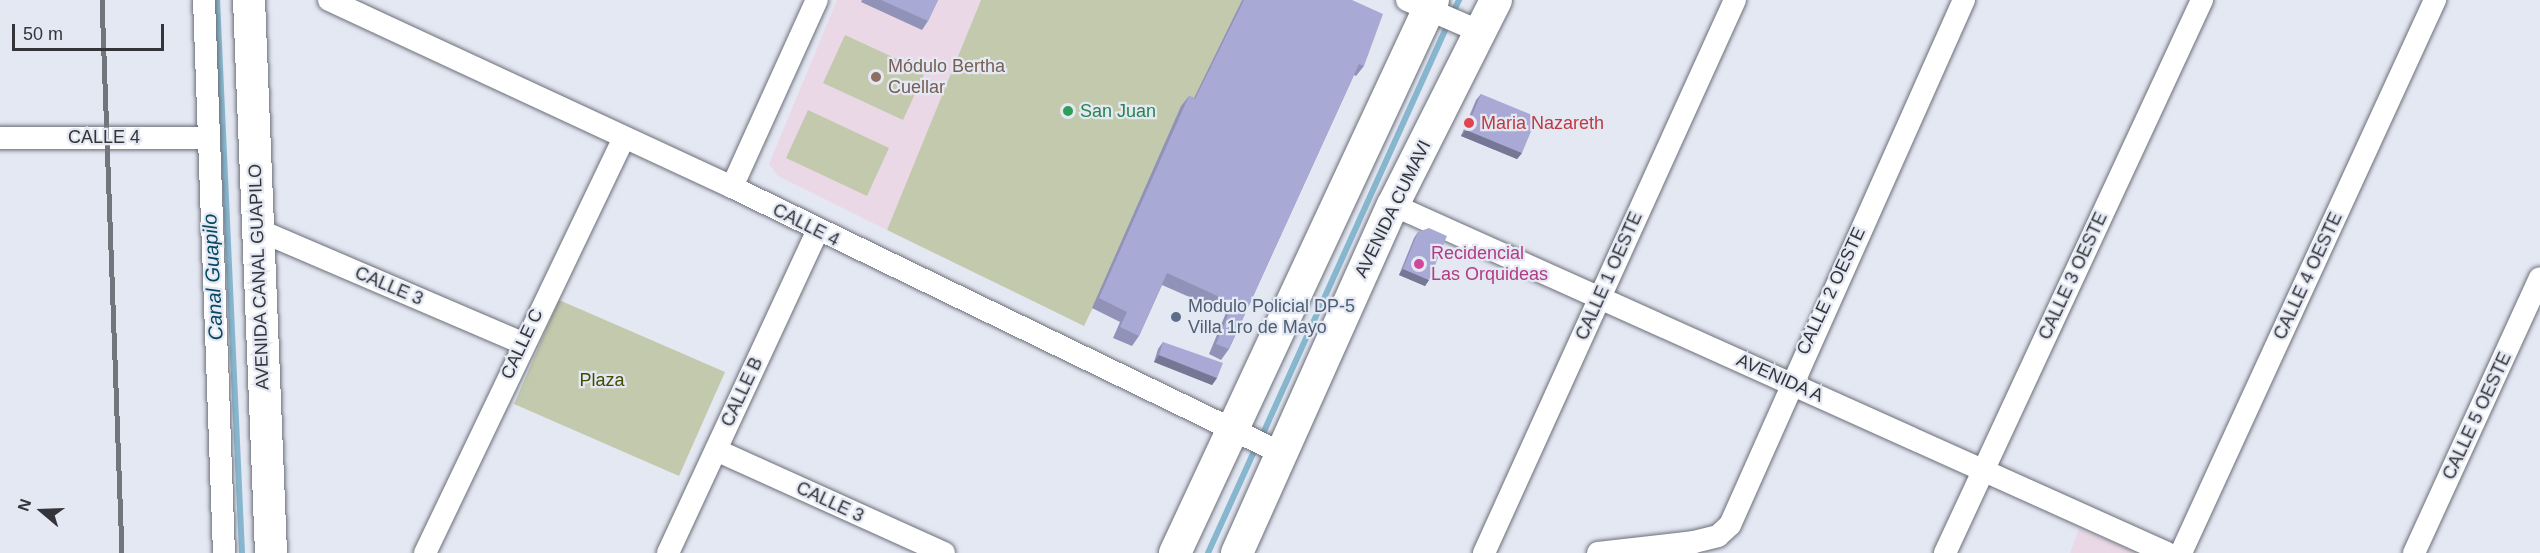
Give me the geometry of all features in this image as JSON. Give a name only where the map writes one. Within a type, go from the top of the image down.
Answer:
[{"type":"main road","name":"AVENIDA CANAL GUAPILO","points":[[249,0],[256,229],[271,553]]},
{"type":"main road","name":"AVENIDA CUMAVI","points":[[1175,553],[1255,442],[1393,205],[1475,29],[1496,0]]},
{"type":"main road","name":"AVENIDA CUMAVI","points":[[1237,553],[1255,442],[1427,6]]},
{"type":"street","points":[[204,0],[224,553]]},
{"type":"street","name":"CALLE 4","points":[[329,0],[732,187],[817,232],[1255,442]]},
{"type":"street","points":[[732,187],[817,0]]},
{"type":"street","name":"CALLE 1 OESTE","points":[[1484,553],[1735,0]]},
{"type":"street","name":"CALLE 2 OESTE","points":[[1598,553],[1694,542],[1718,536],[1730,525],[1789,382],[1964,0]]},
{"type":"street","name":"CALLE 3 OESTE","points":[[1945,553],[2202,0]]},
{"type":"street","name":"CALLE 4 OESTE","points":[[2181,553],[2435,0]]},
{"type":"street","points":[[1427,6],[1475,29]]},
{"type":"street","name":"CALLE 4","points":[[0,138],[208,138]]},
{"type":"street","name":"CALLE C","points":[[426,553],[522,343],[624,138]]},
{"type":"street","name":"AVENIDA A","points":[[1393,205],[2167,553]]},
{"type":"street","name":"CALLE 3","points":[[256,229],[522,343]]},
{"type":"street","name":"CALLE B","points":[[668,553],[817,232]]},
{"type":"street","name":"CALLE 5 OESTE","points":[[2414,553],[2540,278]]},
{"type":"street","name":"CALLE 3","points":[[716,450],[903,545],[944,553]]},
{"type":"shaded area","name":"Módulo Bertha Cuellar","points":[[837,0],[981,0],[887,230],[778,176],[769,164]]},
{"type":"shaded area","points":[[2079,529],[2137,553],[2070,553]]},
{"type":"green space","name":"San Juan","points":[[981,0],[1242,0],[1084,326],[887,230]]},
{"type":"green space","points":[[845,35],[925,72],[903,120],[823,83]]},
{"type":"green space","points":[[808,110],[889,148],[867,196],[786,158]]},
{"type":"green space","name":"Plaza","points":[[559,300],[725,372],[679,476],[514,404]]},
{"type":"building","points":[[881,0],[938,0],[928,21]]},
{"type":"building","name":"San Juan","points":[[1244,0],[1352,0],[1383,14],[1364,66],[1359,64],[1229,349],[1216,344],[1233,303],[1167,273],[1139,336],[1120,327],[1127,312],[1099,298],[1189,96],[1195,99]]},
{"type":"building","points":[[1481,94],[1537,117],[1522,153],[1466,130]]},
{"type":"building","name":"Recidencial Las Orquideas","points":[[1429,228],[1447,236],[1429,280],[1403,269],[1418,232]]},
{"type":"building","points":[[1163,342],[1223,363],[1217,378],[1159,355]]},
{"type":"waterway","name":"Canal Guapilo","points":[[217,0],[242,553]]},
{"type":"waterway","points":[[1452,14],[1459,0]]},
{"type":"waterway","points":[[1261,438],[1448,23]]},
{"type":"waterway","points":[[1208,553],[1256,447]]},
{"type":"railway","points":[[102,0],[122,553]]},
{"type":"place","name":"Módulo Bertha Cuellar","points":[[876,77]]},
{"type":"place","name":"San Juan","points":[[1068,111]]},
{"type":"place","name":"Maria Nazareth","points":[[1469,123]]},
{"type":"place","name":"Recidencial Las Orquideas","points":[[1419,264]]},
{"type":"place","name":"Modulo Policial DP-5 Villa 1ro de Mayo","points":[[1176,317]]}]
